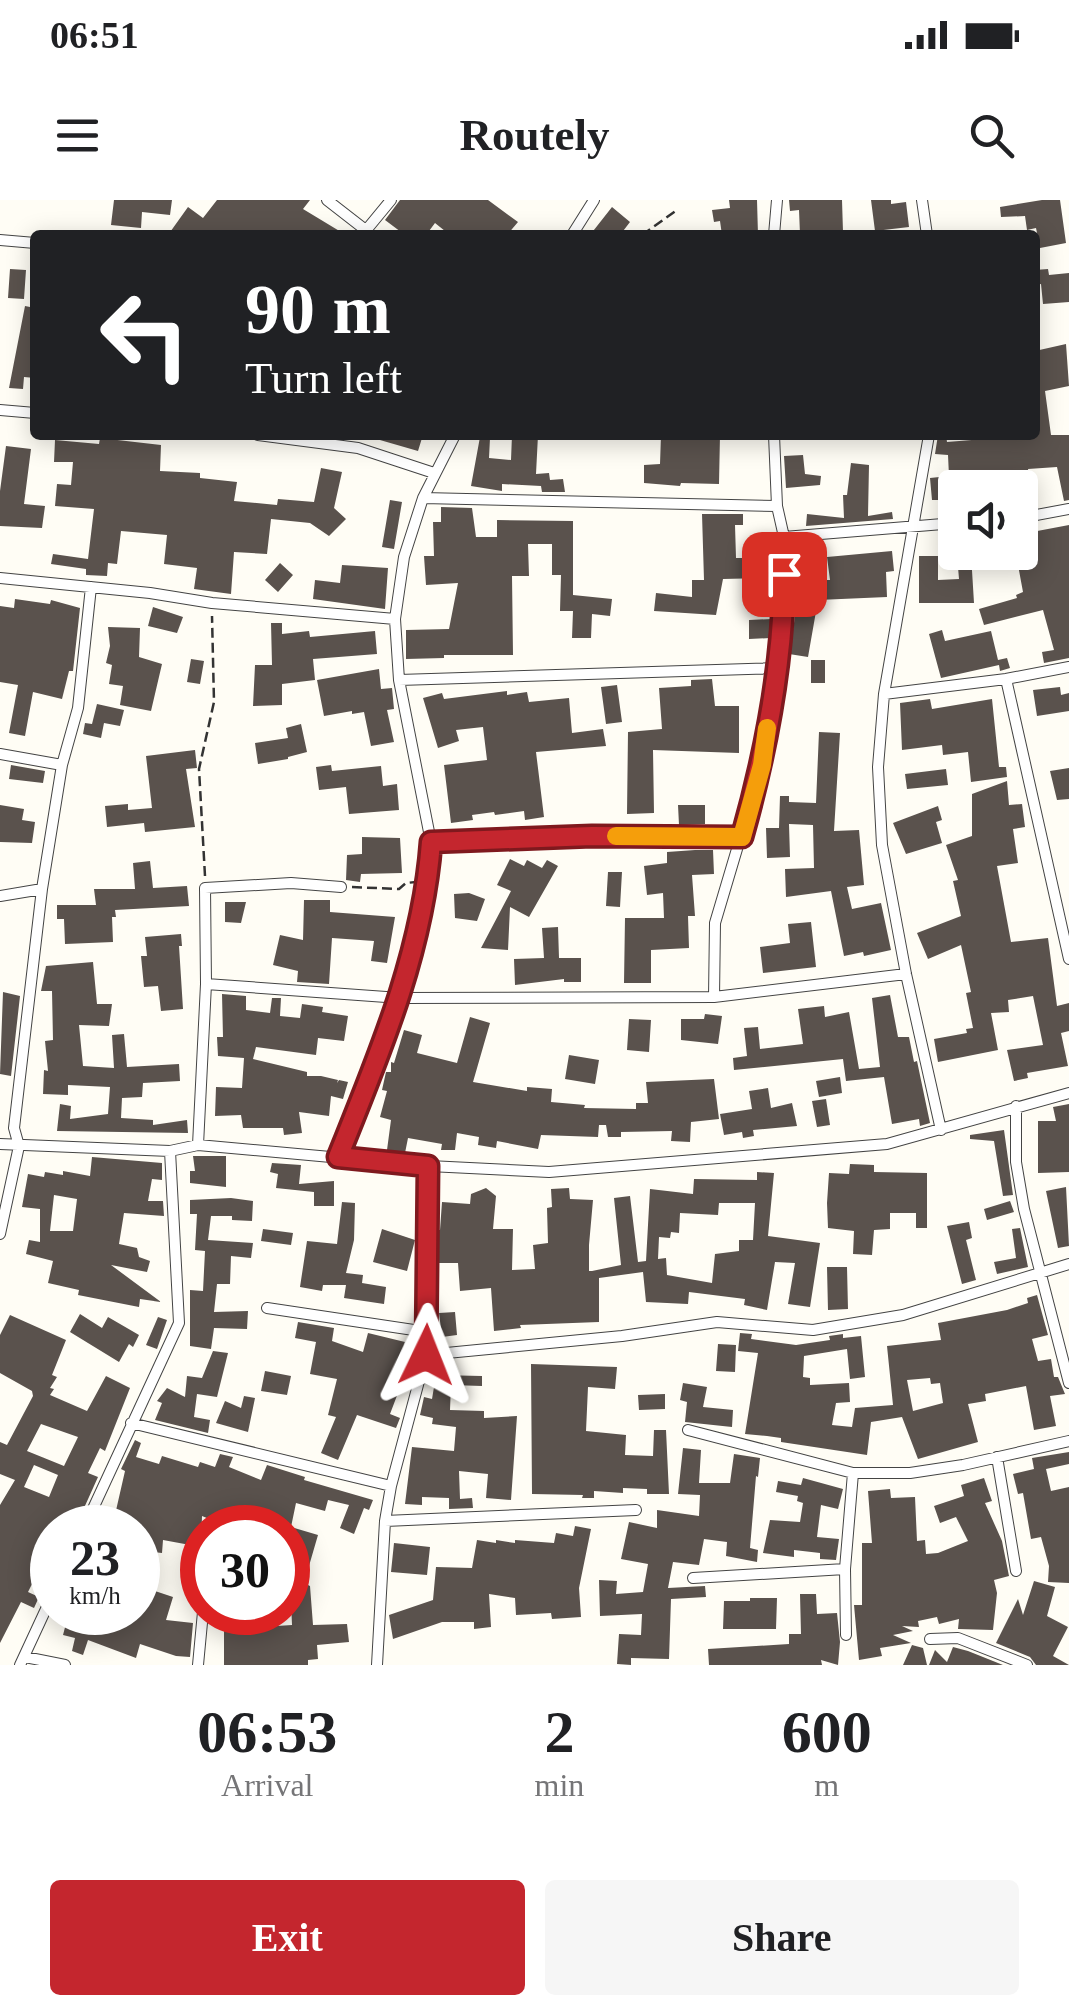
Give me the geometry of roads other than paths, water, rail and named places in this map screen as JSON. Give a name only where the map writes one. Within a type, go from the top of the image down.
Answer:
[{"type":"street","points":[[327,200],[362,230]]},
{"type":"street","points":[[370,230],[391,200]]},
{"type":"street","points":[[575,230],[594,200]]},
{"type":"street","points":[[774,230],[777,200]]},
{"type":"street","points":[[922,200],[926,230]]},
{"type":"street","points":[[0,240],[30,243]]},
{"type":"street","points":[[0,410],[30,413]]},
{"type":"street","points":[[296,440],[358,448],[434,473]]},
{"type":"street","points":[[358,448],[359,440]]},
{"type":"street","points":[[338,1157],[400,998],[428,882],[431,842],[399,680],[394,619],[404,558],[423,498],[452,440]]},
{"type":"street","points":[[714,997],[715,923],[762,765],[783,610],[784,537],[777,506],[774,440]]},
{"type":"street","points":[[928,440],[884,694],[878,767],[882,845],[906,974],[942,1130]]},
{"type":"street","points":[[423,498],[777,506]]},
{"type":"street","points":[[1038,515],[1069,509]]},
{"type":"street","points":[[784,537],[938,525]]},
{"type":"street","points":[[0,578],[394,619]]},
{"type":"street","points":[[0,1234],[18,1146],[14,1128],[42,889],[62,765],[78,708],[92,587]]},
{"type":"street","points":[[884,694],[1069,667]]},
{"type":"street","points":[[399,680],[776,668]]},
{"type":"street","points":[[1006,679],[1069,959]]},
{"type":"street","points":[[0,754],[62,765]]},
{"type":"street","points":[[431,842],[592,836],[742,837]]},
{"type":"street","points":[[198,1145],[206,888],[291,883],[341,887]]},
{"type":"street","points":[[0,896],[42,889]]},
{"type":"street","points":[[206,984],[400,998],[714,997],[906,974]]},
{"type":"street","points":[[0,1144],[170,1151],[198,1145],[428,1166],[549,1172],[887,1144],[1069,1093]]},
{"type":"street","points":[[1016,1106],[1016,1162],[1039,1272],[1069,1383]]},
{"type":"street","points":[[94,1505],[180,1323],[170,1151]]},
{"type":"street","points":[[376,1665],[384,1521],[426,1355],[428,1166]]},
{"type":"street","points":[[426,1355],[622,1336],[717,1322],[813,1330],[904,1316],[1069,1264]]},
{"type":"street","points":[[267,1308],[428,1332]]},
{"type":"street","points":[[131,1422],[390,1486]]},
{"type":"street","points":[[688,1430],[853,1473],[910,1473],[1069,1441]]},
{"type":"street","points":[[997,1458],[1016,1571]]},
{"type":"street","points":[[846,1636],[845,1570],[853,1473]]},
{"type":"street","points":[[384,1521],[636,1510]]},
{"type":"street","points":[[693,1578],[845,1570]]},
{"type":"street","points":[[35,1635],[23,1661],[66,1665]]},
{"type":"street","points":[[198,1665],[200,1635]]},
{"type":"street","points":[[930,1640],[958,1638],[1027,1665]]}]
